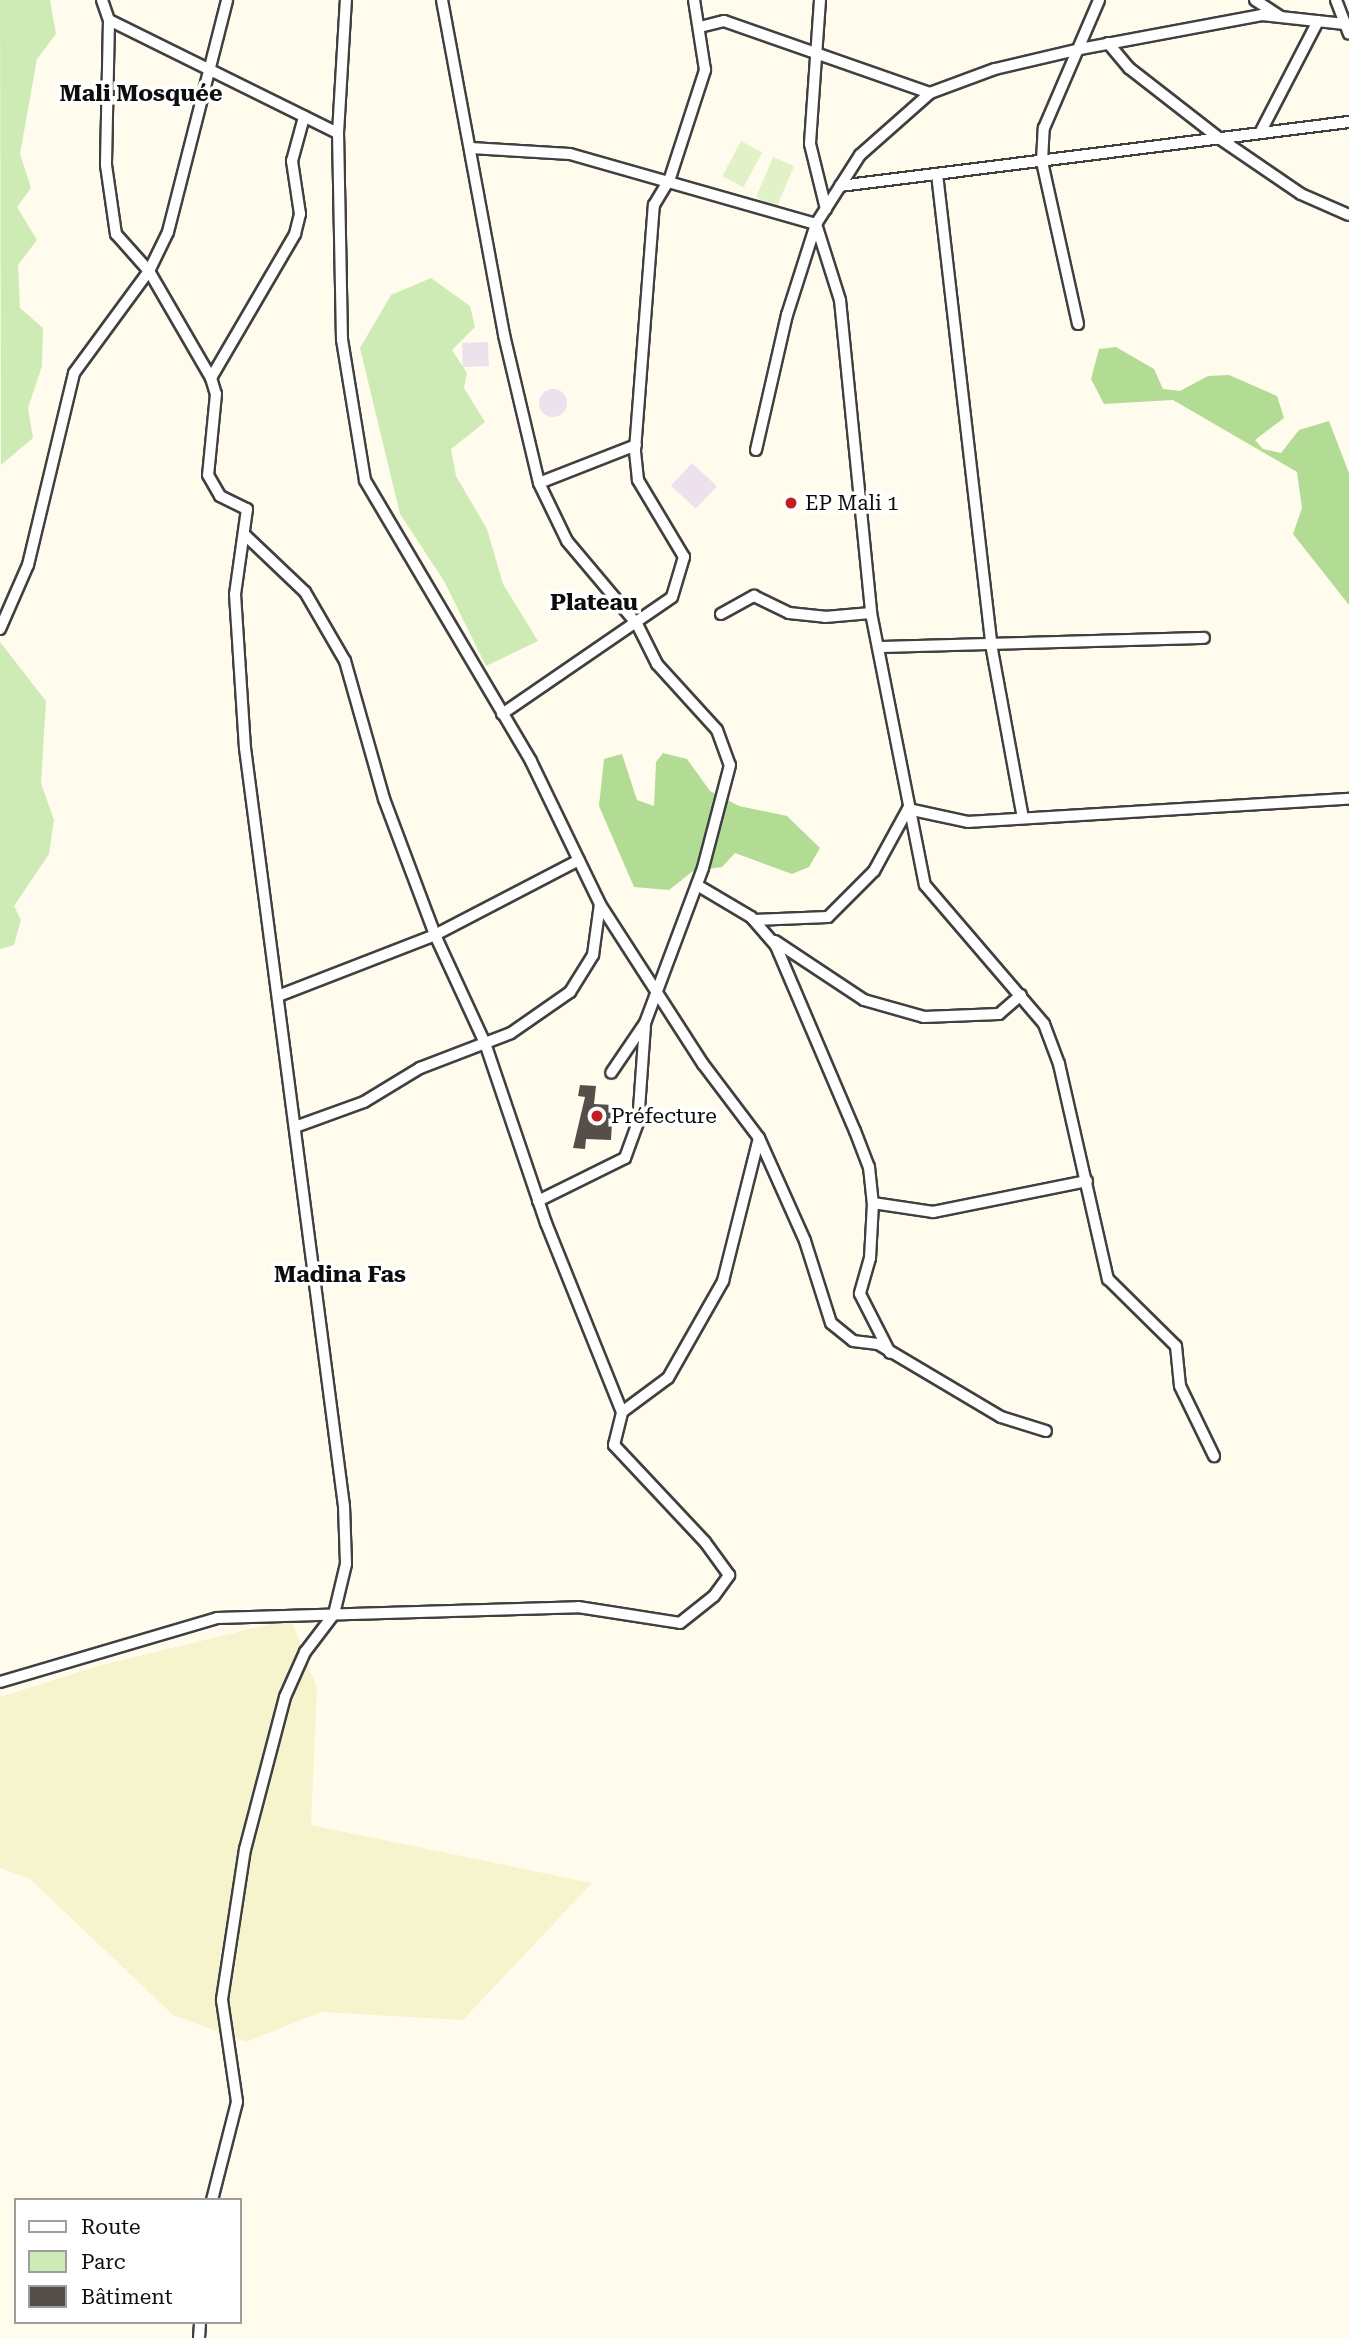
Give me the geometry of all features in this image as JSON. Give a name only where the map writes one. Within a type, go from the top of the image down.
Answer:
[{"type":"street","points":[[102,0],[109,20],[106,165],[116,234],[149,271],[211,379],[216,394],[208,475],[220,496],[247,509],[235,594],[245,748],[344,1506],[346,1564],[334,1614],[305,1653],[285,1697],[245,1849],[222,2000],[237,2102],[233,2133],[226,2146],[213,2198]]},
{"type":"street","points":[[0,629],[28,565],[74,373],[149,271],[168,232],[211,72],[227,0]]},
{"type":"street","points":[[346,0],[338,133],[342,340],[365,480],[502,714],[600,904],[759,1138],[805,1241],[831,1323],[853,1341],[878,1344],[1000,1417],[1046,1432]]},
{"type":"street","points":[[442,0],[539,483],[567,541],[637,624],[657,664],[717,730],[730,765],[696,885],[654,987],[645,1023],[638,1123],[625,1158],[538,1201]]},
{"type":"street","points":[[502,714],[637,624],[672,597],[684,557],[638,480],[636,445],[654,205],[670,178],[705,70],[694,0]]},
{"type":"street","points":[[820,0],[810,144],[826,209]]},
{"type":"street","points":[[1078,324],[1042,161],[1044,128],[1099,0]]},
{"type":"street","points":[[1255,0],[1282,18]]},
{"type":"street","points":[[1336,0],[1347,29]]},
{"type":"street","points":[[757,450],[787,315],[816,224],[860,155],[930,93],[995,69],[1080,49],[1262,15],[1318,21],[1347,29]]},
{"type":"street","points":[[109,20],[338,133]]},
{"type":"street","points":[[700,27],[724,21],[817,56],[930,93]]},
{"type":"street","points":[[1260,133],[1318,21]]},
{"type":"street","points":[[1108,43],[1129,68],[1219,138],[1301,194],[1349,215]]},
{"type":"street","points":[[211,379],[295,234],[300,214],[292,161],[304,117]]},
{"type":"street","points":[[840,186],[1349,122]]},
{"type":"street","points":[[471,148],[570,154],[670,178],[816,224]]},
{"type":"street","points":[[937,174],[990,644],[1023,818]]},
{"type":"street","points":[[816,224],[840,300],[872,613],[908,809],[926,885],[1044,1024],[1059,1064],[1108,1279],[1176,1346],[1180,1386],[1214,1456]]},
{"type":"street","points":[[539,483],[636,445]]},
{"type":"street","points":[[0,1682],[217,1618],[579,1607],[680,1623],[714,1596],[729,1575],[705,1542],[614,1445],[622,1412],[538,1201],[485,1043],[435,935],[384,799],[345,661],[305,592],[244,534]]},
{"type":"street","points":[[721,614],[754,596],[789,613],[825,618],[872,613]]},
{"type":"street","points":[[878,647],[1205,638]]},
{"type":"street","points":[[908,809],[968,822],[1349,799]]},
{"type":"street","points":[[754,920],[828,917],[874,871],[908,809]]},
{"type":"street","points":[[278,996],[435,935],[579,860]]},
{"type":"street","points":[[696,885],[754,920],[768,937],[869,1167],[873,1203],[870,1258],[860,1294],[890,1353]]},
{"type":"street","points":[[295,1127],[364,1102],[420,1068],[512,1033],[570,992],[593,955],[600,904]]},
{"type":"street","points":[[768,937],[863,1000],[924,1017],[999,1014],[1021,995]]},
{"type":"street","points":[[611,1073],[645,1023]]},
{"type":"street","points":[[622,1412],[668,1378],[723,1281],[759,1138]]},
{"type":"street","points":[[873,1203],[933,1212],[1087,1181]]},
{"type":"shaded area","points":[[488,342],[489,366],[463,367],[462,343]]},
{"type":"shaded area","points":[[553,389],[563,393],[567,403],[563,413],[553,417],[543,413],[539,403],[543,393]]},
{"type":"shaded area","points":[[692,463],[717,486],[696,509],[671,486]]},
{"type":"shaded area","points":[[291,1619],[317,1688],[311,1825],[592,1883],[463,2020],[321,2012],[246,2042],[173,2015],[30,1879],[0,1868],[0,1697],[98,1666]]},
{"type":"green space","points":[[0,0],[50,0],[56,34],[37,59],[20,154],[31,188],[17,207],[37,240],[18,265],[20,308],[43,328],[42,366],[28,408],[33,438],[1,465]]},
{"type":"green space","points":[[741,141],[762,152],[743,188],[722,176]]},
{"type":"green space","points":[[773,157],[794,166],[777,206],[756,198]]},
{"type":"green space","points":[[431,278],[470,306],[475,327],[452,350],[467,373],[464,388],[485,422],[451,449],[456,476],[487,529],[503,584],[538,641],[486,666],[444,581],[400,514],[360,348],[391,295]]},
{"type":"green space","points":[[1116,347],[1154,369],[1163,389],[1180,391],[1208,376],[1229,375],[1277,396],[1284,418],[1255,440],[1263,449],[1281,453],[1299,430],[1329,421],[1349,473],[1349,605],[1293,534],[1302,508],[1297,472],[1173,400],[1104,404],[1091,379],[1099,349]]},
{"type":"green space","points":[[0,642],[46,701],[41,783],[54,820],[49,854],[14,906],[21,920],[14,945],[0,949]]},
{"type":"green space","points":[[663,753],[687,759],[710,791],[739,806],[787,816],[820,848],[809,867],[792,874],[735,853],[722,867],[693,871],[669,890],[634,887],[599,806],[604,759],[622,754],[637,800],[654,806],[656,762]]},
{"type":"building","name":"Préfecture","points":[[580,1085],[596,1086],[594,1104],[613,1105],[611,1140],[586,1139],[585,1149],[573,1148],[585,1097],[578,1096]]},
{"type":"place","name":"EP Mali 1","points":[[791,503]]},
{"type":"place","name":"Préfecture","points":[[597,1116]]},
{"type":"district","name":"Mali Mosquée","points":[[141,94]]},
{"type":"district","name":"Plateau","points":[[594,603]]},
{"type":"district","name":"Madina Fas","points":[[340,1275]]}]
